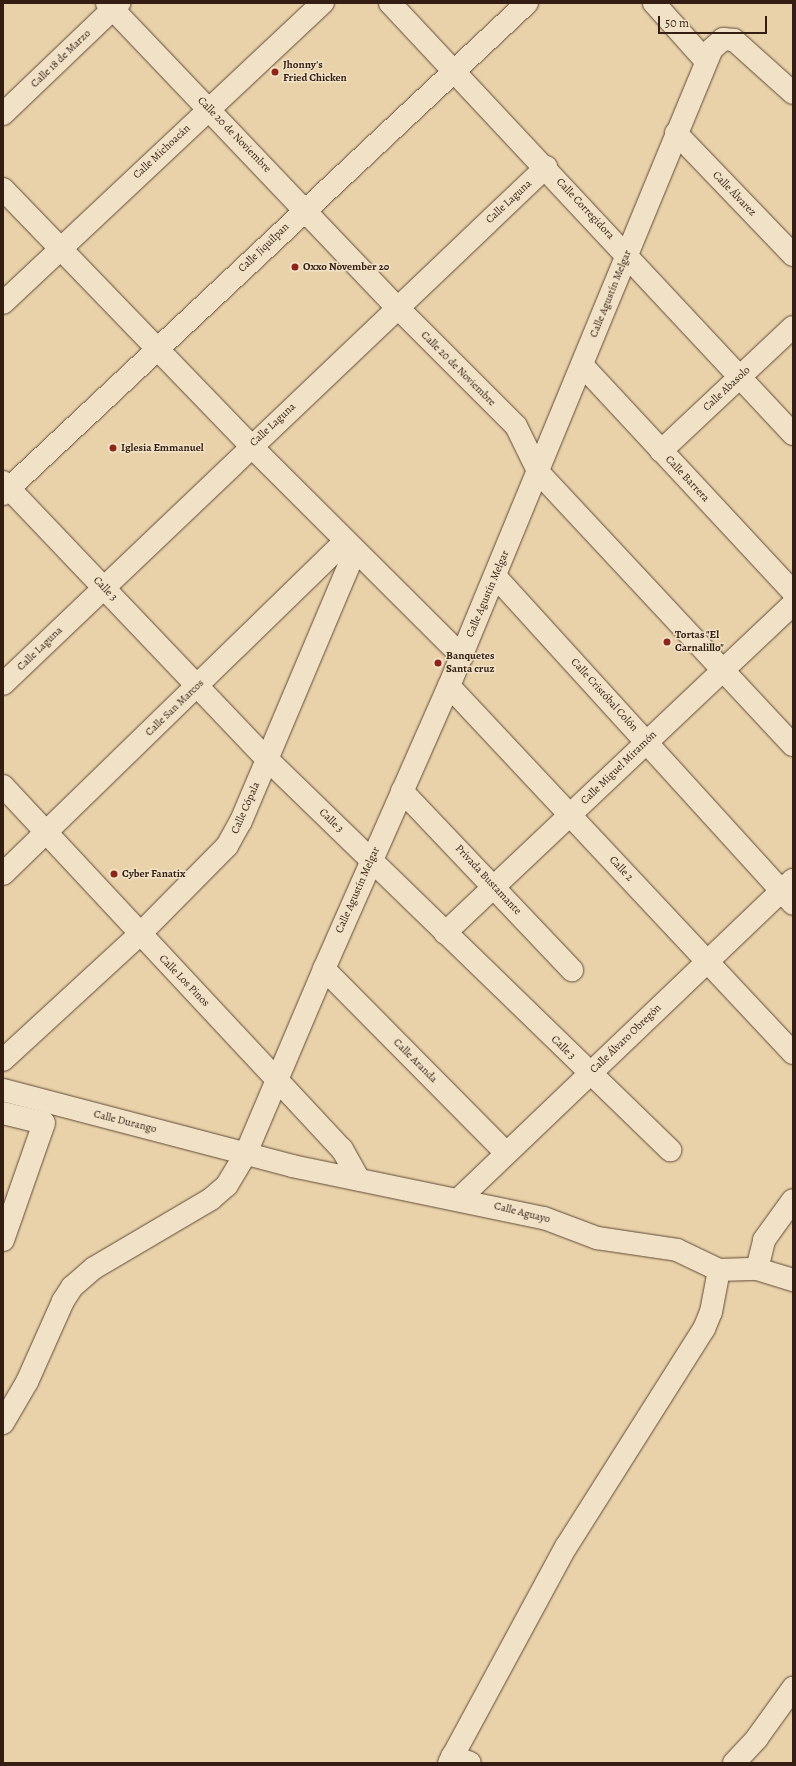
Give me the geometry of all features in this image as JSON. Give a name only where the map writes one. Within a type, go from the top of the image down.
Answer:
[{"type":"street","name":"Calle Michoacán","points":[[3,302],[323,3]]},
{"type":"street","name":"Calle Jiquilpan","points":[[5,488],[158,349],[304,210],[527,3]]},
{"type":"street","points":[[654,3],[705,60]]},
{"type":"street","name":"Calle 20 de Noviembre","points":[[113,5],[304,210],[397,307],[516,426],[538,473],[793,745]]},
{"type":"street","name":"Calle 18 de Marzo","points":[[3,114],[113,5]]},
{"type":"street","name":"Calle Corregidora","points":[[400,6],[454,70],[546,167],[793,434]]},
{"type":"street","name":"Calle Agustín Melgar","points":[[3,1423],[27,1382],[63,1301],[72,1287],[94,1268],[211,1199],[226,1185],[246,1153],[371,860],[462,656],[538,473],[705,60],[717,43],[728,38],[741,45],[793,93]]},
{"type":"street","name":"Calle Álvarez","points":[[676,133],[793,255]]},
{"type":"street","name":"Calle Laguna","points":[[3,684],[251,446],[546,167]]},
{"type":"street","points":[[3,189],[59,249],[251,446],[462,656]]},
{"type":"street","name":"Calle Abasolo","points":[[661,451],[793,327]]},
{"type":"street","name":"Calle Barrera","points":[[582,365],[793,592]]},
{"type":"street","name":"Calle 3","points":[[5,488],[104,587],[267,759],[589,1074],[670,1150]]},
{"type":"street","name":"Calle San Marcos","points":[[3,874],[47,834],[198,686],[350,546]]},
{"type":"street","name":"Calle Cópala","points":[[3,1060],[140,934],[227,846],[241,821],[267,759],[350,546]]},
{"type":"street","name":"Calle Cristóbal Colón","points":[[495,576],[646,742],[789,892]]},
{"type":"street","name":"Calle Miguel Miramón","points":[[445,933],[793,604]]},
{"type":"street","name":"Calle 2","points":[[449,686],[571,814],[793,1053]]},
{"type":"street","name":"Calle Los Pinos","points":[[3,786],[345,1152],[359,1180]]},
{"type":"street","name":"Privada Bustamante","points":[[402,791],[494,886],[572,970]]},
{"type":"street","name":"Calle Álvaro Obregón","points":[[459,1199],[707,962],[789,892]]},
{"type":"street","name":"Calle Aranda","points":[[324,969],[506,1153]]},
{"type":"street","name":"Calle Durango","points":[[6,1088],[246,1153]]},
{"type":"street","points":[[3,1112],[44,1123],[7,1217],[3,1240]]},
{"type":"street","name":"Calle Aguayo","points":[[246,1153],[292,1166],[459,1199],[552,1220],[591,1236],[677,1250],[719,1270],[757,1269],[793,1280]]},
{"type":"street","points":[[757,1269],[764,1240],[793,1200]]},
{"type":"street","points":[[457,1761],[582,1520],[704,1329],[711,1312],[719,1270]]},
{"type":"street","points":[[734,1763],[756,1738],[793,1688]]},
{"type":"place","name":"Jhonny's Fried Chicken","points":[[275,72]]},
{"type":"place","name":"Oxxo November 20","points":[[295,267]]},
{"type":"place","name":"Iglesia Emmanuel","points":[[113,448]]},
{"type":"place","name":"Tortas \"El Carnalillo\"","points":[[667,642]]},
{"type":"place","name":"Banquetes Santa cruz","points":[[438,663]]},
{"type":"place","name":"Cyber Fanatix","points":[[114,874]]}]
